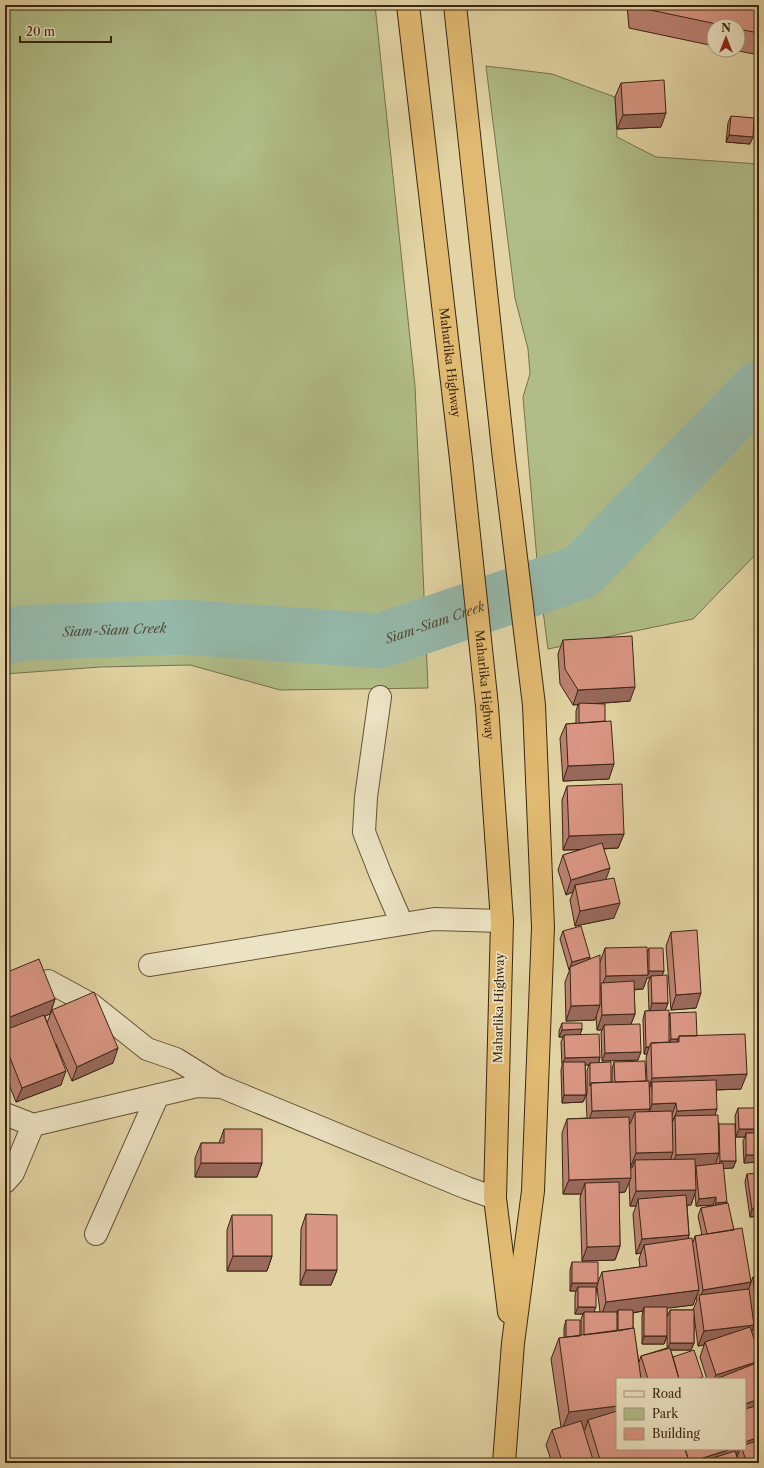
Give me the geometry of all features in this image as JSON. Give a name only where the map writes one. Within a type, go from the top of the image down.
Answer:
[{"type":"highway","name":"Maharlika Highway","points":[[408,5],[461,459],[487,706],[502,921],[495,1198],[513,1342]]},
{"type":"highway","name":"Maharlika Highway","points":[[455,5],[504,459],[534,705],[544,927],[533,1191],[513,1342],[504,1463]]},
{"type":"lane","points":[[380,697],[366,797],[364,832],[402,924]]},
{"type":"lane","points":[[150,964],[434,919],[502,921]]},
{"type":"lane","points":[[48,981],[92,1005],[147,1049],[176,1058],[222,1087],[467,1188],[495,1198]]},
{"type":"lane","points":[[5,1114],[33,1125],[197,1086],[222,1087]]},
{"type":"lane","points":[[96,1234],[158,1095]]},
{"type":"lane","points":[[5,1182],[13,1173],[33,1125]]},
{"type":"green space","points":[[5,5],[375,5],[415,386],[428,688],[280,690],[190,665],[100,667],[5,674]]},
{"type":"green space","points":[[486,66],[552,74],[615,97],[617,137],[656,157],[759,164],[759,551],[693,619],[548,649],[538,572],[523,397],[530,374],[528,349],[515,298]]},
{"type":"building","points":[[636,5],[759,5],[759,33],[746,31],[746,18],[706,18],[706,22],[636,7]]},
{"type":"building","points":[[664,80],[666,113],[623,115],[621,83]]},
{"type":"building","points":[[731,116],[754,118],[753,137],[729,135]]},
{"type":"building","points":[[632,636],[635,687],[578,690],[565,669],[563,640]]},
{"type":"building","points":[[579,703],[605,704],[605,721],[579,723]]},
{"type":"building","points":[[611,721],[614,764],[568,766],[566,724]]},
{"type":"building","points":[[622,784],[624,834],[569,836],[567,786]]},
{"type":"building","points":[[602,843],[610,868],[571,880],[563,855]]},
{"type":"building","points":[[614,878],[620,903],[580,911],[575,885]]},
{"type":"building","points":[[581,926],[590,957],[572,962],[563,931]]},
{"type":"building","points":[[697,930],[701,993],[676,995],[671,932]]},
{"type":"building","points":[[647,947],[648,975],[606,976],[605,948]]},
{"type":"building","points":[[649,948],[663,948],[664,971],[649,971]]},
{"type":"building","points":[[600,955],[600,1005],[571,1006],[570,967]]},
{"type":"building","points":[[39,959],[55,999],[5,1019],[5,973]]},
{"type":"building","points":[[667,975],[668,1003],[652,1003],[651,976]]},
{"type":"building","points":[[634,981],[635,1014],[602,1015],[601,983]]},
{"type":"building","points":[[94,992],[118,1048],[77,1067],[52,1010]]},
{"type":"building","points":[[669,1010],[669,1042],[651,1043],[649,1047],[646,1047],[645,1011]]},
{"type":"building","points":[[696,1012],[697,1036],[679,1036],[678,1039],[671,1039],[670,1013]]},
{"type":"building","points":[[44,1015],[66,1071],[22,1088],[5,1045],[5,1030]]},
{"type":"building","points":[[562,1023],[582,1023],[582,1029],[562,1030]]},
{"type":"building","points":[[640,1024],[641,1052],[605,1053],[604,1025]]},
{"type":"building","points":[[599,1034],[600,1057],[565,1058],[564,1035]]},
{"type":"building","points":[[745,1034],[747,1074],[652,1078],[651,1043],[679,1042],[679,1036]]},
{"type":"building","points":[[645,1061],[646,1081],[615,1082],[614,1062]]},
{"type":"building","points":[[563,1062],[585,1062],[586,1095],[564,1095]]},
{"type":"building","points":[[611,1062],[611,1082],[591,1083],[590,1086],[590,1063]]},
{"type":"building","points":[[716,1080],[717,1109],[677,1111],[676,1103],[652,1104],[652,1082]]},
{"type":"building","points":[[649,1081],[650,1109],[592,1111],[591,1083]]},
{"type":"building","points":[[738,1108],[759,1108],[759,1129],[739,1129]]},
{"type":"building","points":[[672,1111],[673,1152],[636,1153],[635,1112]]},
{"type":"building","points":[[718,1115],[719,1153],[676,1155],[675,1116]]},
{"type":"building","points":[[629,1117],[631,1178],[569,1180],[567,1119]]},
{"type":"building","points":[[719,1124],[735,1124],[736,1161],[720,1161]]},
{"type":"building","points":[[224,1129],[262,1129],[262,1163],[201,1163],[201,1143],[224,1143]]},
{"type":"building","points":[[746,1133],[759,1133],[759,1155],[746,1155]]},
{"type":"building","points":[[695,1159],[696,1190],[636,1191],[635,1160]]},
{"type":"building","points":[[723,1163],[727,1202],[716,1203],[716,1197],[699,1199],[696,1166]]},
{"type":"building","points":[[759,1173],[759,1208],[752,1209],[747,1174]]},
{"type":"building","points":[[619,1182],[620,1246],[587,1247],[585,1183]]},
{"type":"building","points":[[686,1195],[689,1235],[642,1239],[638,1199]]},
{"type":"building","points":[[728,1203],[734,1230],[707,1234],[701,1208]]},
{"type":"building","points":[[306,1214],[337,1215],[337,1270],[306,1270]]},
{"type":"building","points":[[232,1215],[272,1215],[272,1256],[233,1256]]},
{"type":"building","points":[[742,1228],[751,1282],[703,1290],[695,1236]]},
{"type":"building","points":[[692,1238],[699,1290],[606,1302],[602,1272],[647,1266],[644,1245]]},
{"type":"building","points":[[572,1262],[598,1262],[598,1283],[572,1283]]},
{"type":"building","points":[[753,1277],[759,1277],[759,1331],[758,1331]]},
{"type":"building","points":[[578,1287],[596,1287],[596,1307],[578,1307]]},
{"type":"building","points":[[749,1289],[754,1325],[704,1331],[699,1295]]},
{"type":"building","points":[[644,1307],[667,1307],[667,1336],[644,1336]]},
{"type":"building","points":[[618,1310],[633,1310],[633,1328],[618,1331]]},
{"type":"building","points":[[670,1310],[694,1310],[694,1343],[670,1343]]},
{"type":"building","points":[[584,1312],[617,1312],[617,1331],[584,1335]]},
{"type":"building","points":[[566,1320],[580,1320],[580,1336],[566,1337]]},
{"type":"building","points":[[750,1327],[759,1353],[759,1361],[716,1375],[705,1342]]},
{"type":"building","points":[[634,1328],[641,1378],[616,1378],[616,1406],[569,1412],[559,1338]]},
{"type":"building","points":[[670,1348],[679,1378],[648,1378],[641,1356]]},
{"type":"building","points":[[694,1350],[703,1377],[679,1378],[673,1357]]},
{"type":"building","points":[[759,1362],[759,1399],[746,1404],[746,1378],[719,1378]]},
{"type":"building","points":[[759,1405],[759,1437],[746,1442],[746,1409]]},
{"type":"building","points":[[616,1411],[616,1450],[685,1450],[688,1458],[670,1463],[601,1463],[588,1420]]},
{"type":"building","points":[[581,1421],[594,1463],[568,1463],[567,1460],[562,1461],[552,1430]]},
{"type":"building","points":[[759,1440],[759,1463],[747,1463],[742,1450],[746,1450],[746,1445]]},
{"type":"building","points":[[685,1450],[728,1450],[687,1463],[686,1461],[688,1458]]},
{"type":"building","points":[[735,1451],[739,1463],[697,1463]]},
{"type":"waterway","name":"Siam-Siam Creek","points":[[5,637],[23,633],[182,627],[380,641],[581,572],[759,388]]}]
